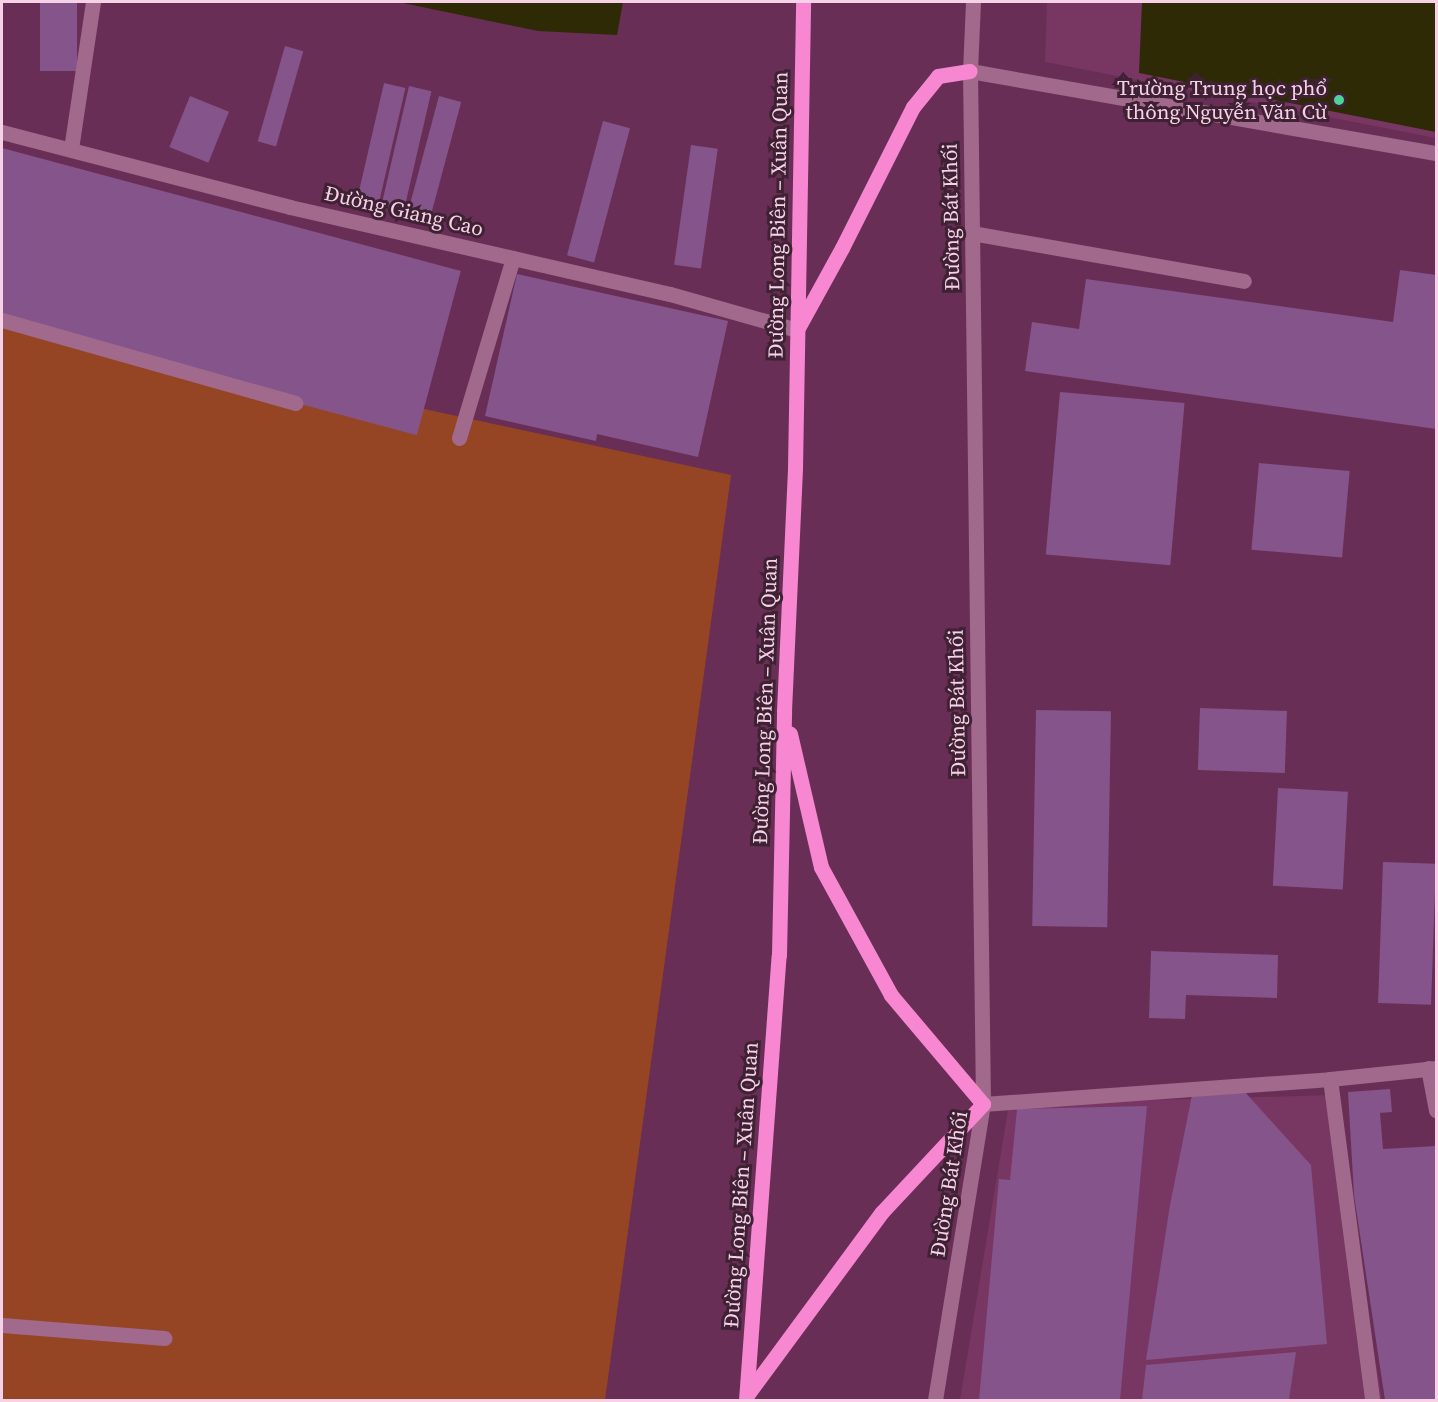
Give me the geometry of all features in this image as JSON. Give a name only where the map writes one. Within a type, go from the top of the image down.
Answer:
[{"type":"main road","name":"Đường Long Biên – Xuân Quan","points":[[746,1398],[779,955],[784,711],[795,468],[803,2]]},
{"type":"main road","points":[[797,330],[842,248],[913,107],[938,75],[970,71]]},
{"type":"main road","points":[[746,1398],[882,1212],[983,1104],[891,995],[821,867],[784,711]]},
{"type":"street","points":[[71,149],[93,2]]},
{"type":"street","name":"Đường Bát Khối","points":[[935,1401],[983,1104],[970,71],[973,2]]},
{"type":"street","points":[[970,71],[1437,153]]},
{"type":"street","name":"Đường Giang Cao","points":[[2,132],[290,207],[670,294],[797,330]]},
{"type":"street","points":[[972,233],[1244,281]]},
{"type":"street","points":[[459,438],[513,258]]},
{"type":"street","points":[[2,320],[296,403]]},
{"type":"street","points":[[983,1104],[1330,1078],[1432,1068],[1437,1110]]},
{"type":"street","points":[[1330,1078],[1372,1401]]},
{"type":"street","points":[[2,1325],[164,1338]]},
{"type":"shaded area","points":[[398,2],[623,2],[617,35],[538,31]]},
{"type":"shaded area","name":"Trường Trung học phổ thông Nguyễn Văn Cừ","points":[[1047,2],[1436,2],[1436,138],[1045,62]]},
{"type":"shaded area","name":"Trường Trung học phổ thông Nguyễn Văn Cừ","points":[[1142,2],[1436,2],[1436,132],[1139,73]]},
{"type":"shaded area","points":[[2,318],[731,475],[605,1400],[2,1400]]},
{"type":"shaded area","points":[[1332,1095],[1382,1400],[960,1400],[1009,1104]]},
{"type":"building","points":[[40,2],[77,2],[77,71],[40,71]]},
{"type":"building","points":[[285,46],[303,51],[276,146],[258,141]]},
{"type":"building","points":[[384,83],[405,88],[378,209],[356,204]]},
{"type":"building","points":[[409,86],[431,91],[404,211],[381,206]]},
{"type":"building","points":[[190,96],[229,112],[208,163],[169,147]]},
{"type":"building","points":[[439,96],[461,102],[429,222],[407,216]]},
{"type":"building","points":[[603,121],[630,128],[594,263],[567,255]]},
{"type":"building","points":[[691,145],[718,149],[701,269],[674,265]]},
{"type":"building","points":[[2,148],[461,271],[417,435],[2,324]]},
{"type":"building","points":[[1400,270],[1436,275],[1436,429],[1025,371],[1032,322],[1079,329],[1086,279],[1393,322]]},
{"type":"building","points":[[517,274],[728,321],[698,457],[597,434],[596,441],[485,416]]},
{"type":"building","points":[[1060,392],[1185,403],[1170,565],[1046,554]]},
{"type":"building","points":[[1259,463],[1350,471],[1342,558],[1251,550]]},
{"type":"building","points":[[1200,708],[1287,711],[1285,773],[1198,770]]},
{"type":"building","points":[[1036,710],[1111,711],[1107,927],[1032,926]]},
{"type":"building","points":[[1278,788],[1348,792],[1343,890],[1273,886]]},
{"type":"building","points":[[1383,862],[1436,864],[1431,1005],[1378,1003]]},
{"type":"building","points":[[1151,951],[1278,955],[1277,998],[1186,995],[1185,1019],[1149,1018]]},
{"type":"building","points":[[1390,1089],[1392,1112],[1380,1113],[1383,1149],[1436,1146],[1436,1400],[1385,1400],[1354,1195],[1348,1092]]},
{"type":"building","points":[[1244,1091],[1311,1165],[1327,1344],[1146,1360],[1170,1205],[1192,1095]]},
{"type":"building","points":[[1147,1106],[1120,1400],[979,1400],[999,1179],[1010,1180],[1017,1109]]},
{"type":"building","points":[[1296,1352],[1289,1400],[1142,1400],[1146,1365]]},
{"type":"place","name":"Trường Trung học phổ thông Nguyễn Văn Cừ","points":[[1339,100]]}]
